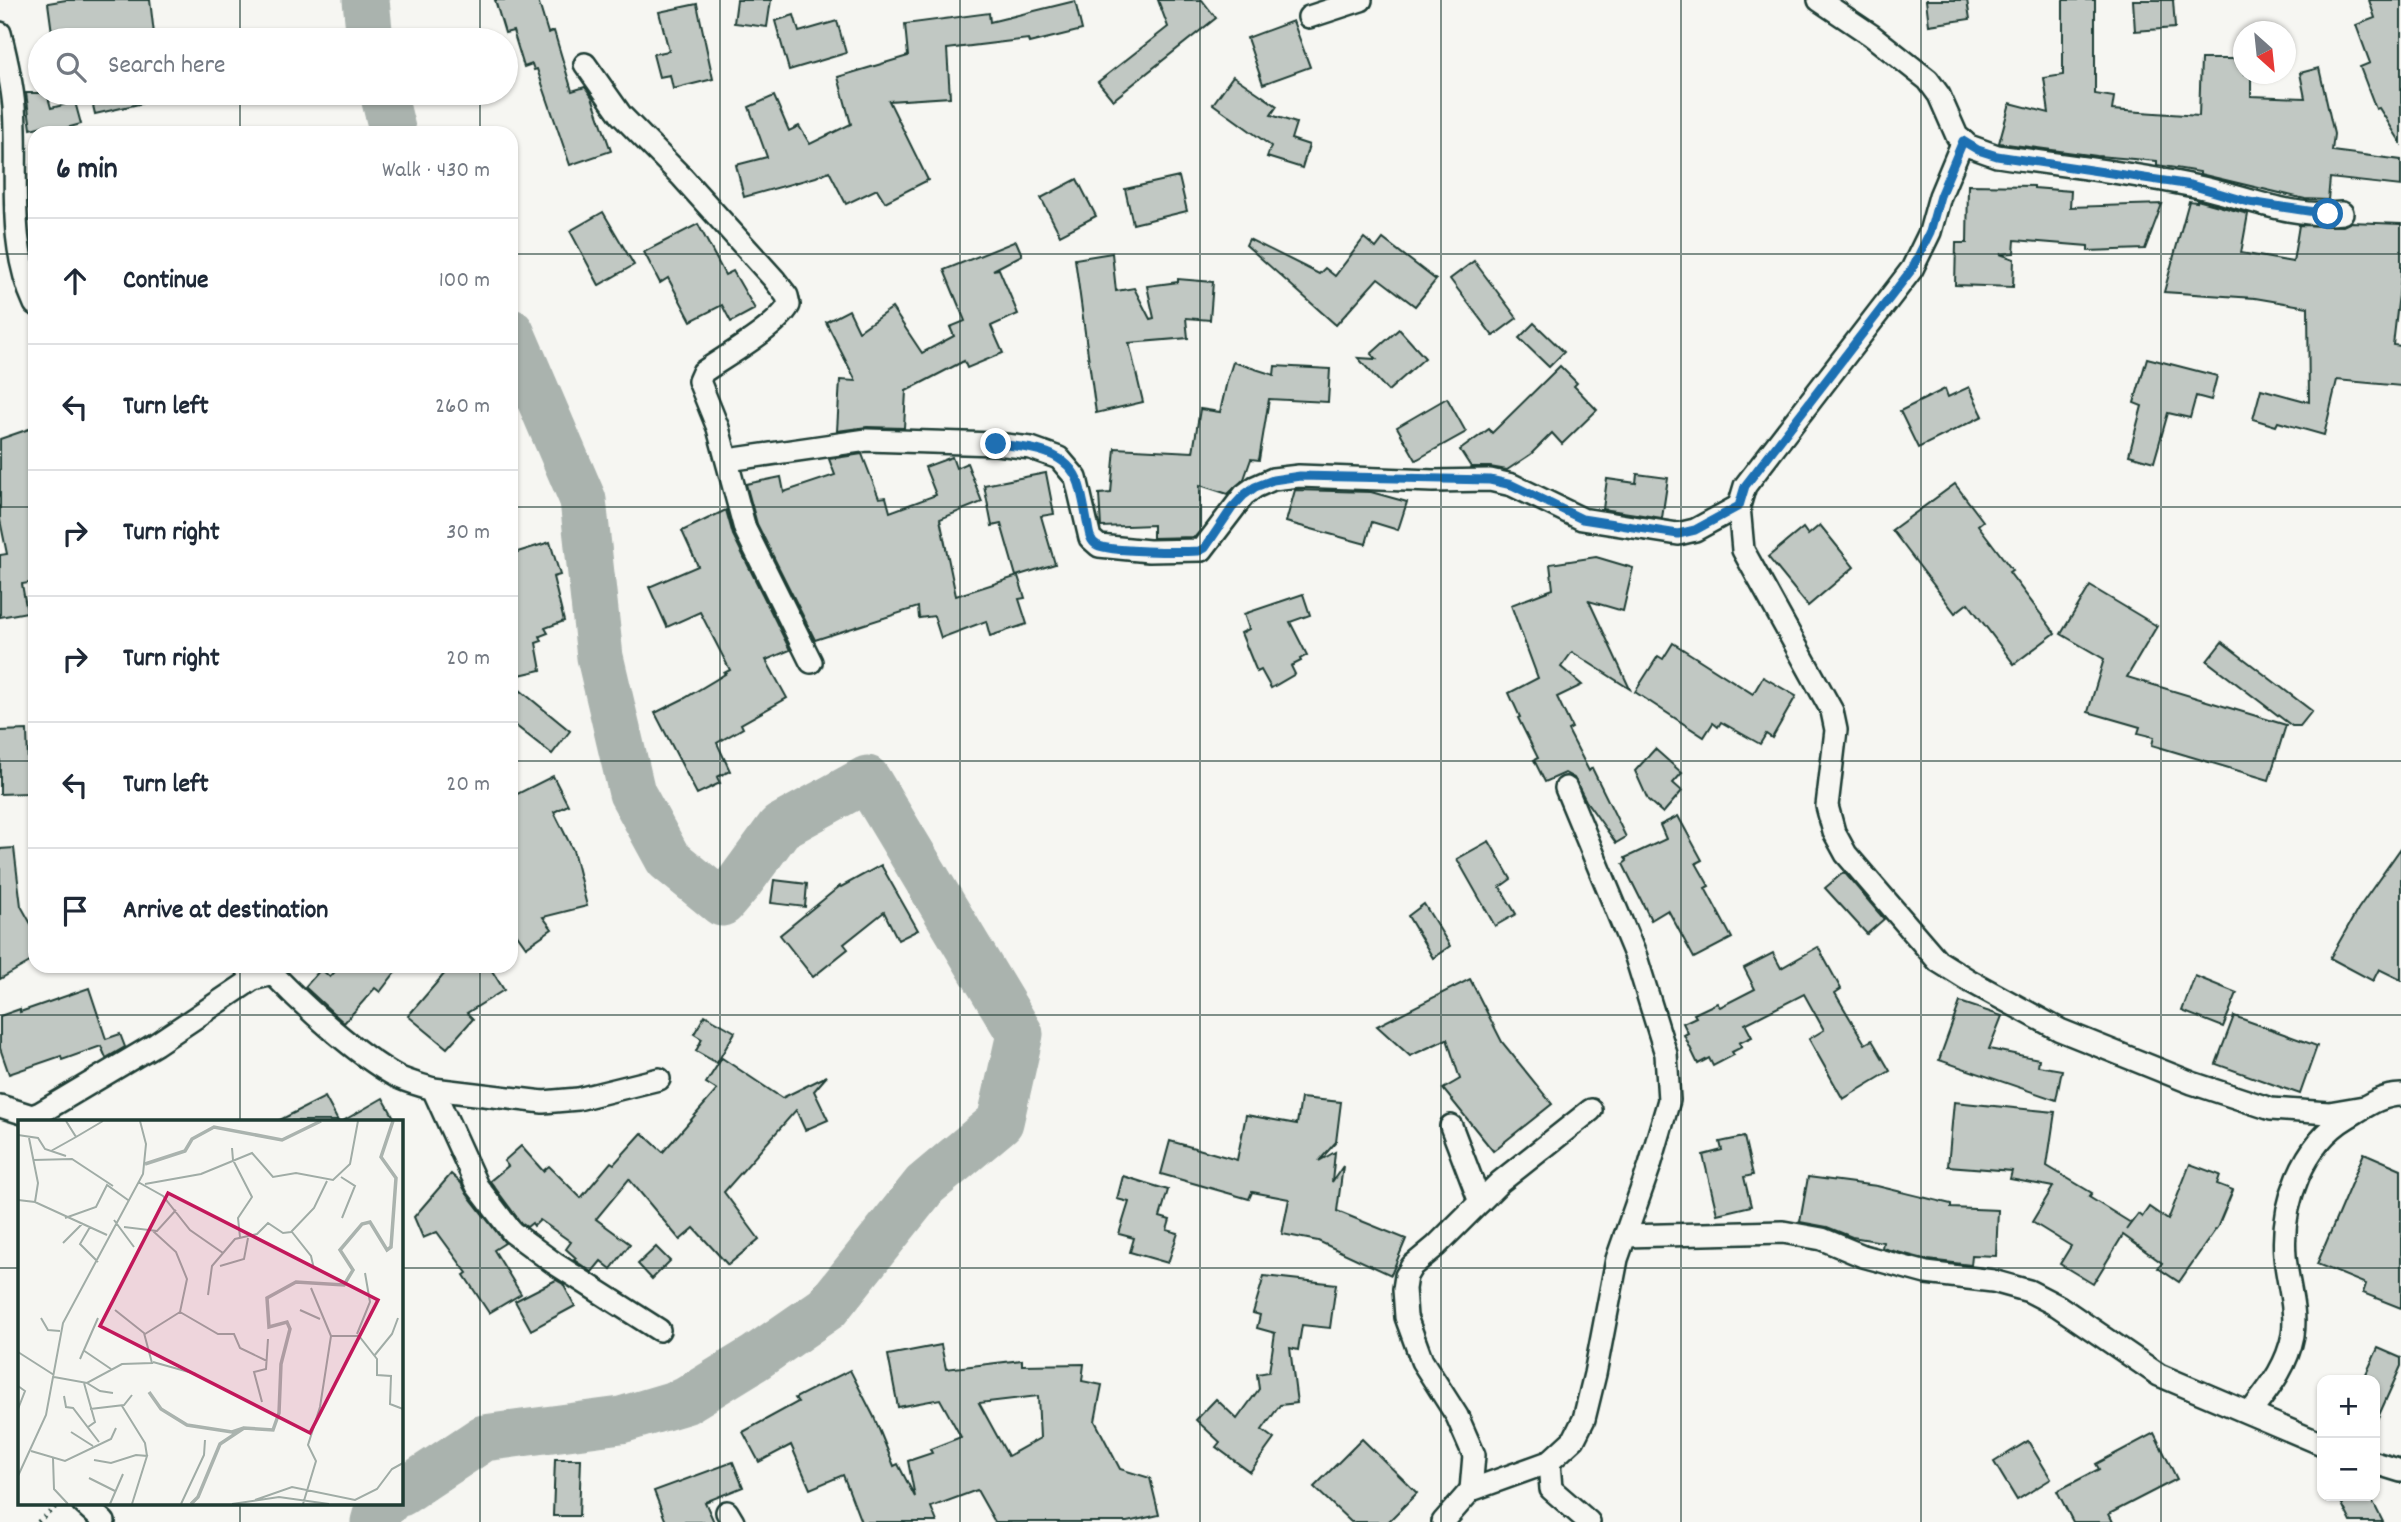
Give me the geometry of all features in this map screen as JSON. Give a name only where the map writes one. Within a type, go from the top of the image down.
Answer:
[{"type":"street","points":[[1309,17],[1360,0]]},
{"type":"street","points":[[1819,0],[1871,35],[1928,80],[1939,95],[1957,136],[1978,150],[1997,156],[2191,185],[2249,202],[2309,212],[2342,213]]},
{"type":"street","points":[[0,33],[14,105],[14,185],[20,263],[28,289]]},
{"type":"street","points":[[585,64],[621,116],[711,209],[774,279],[788,299],[789,304],[784,312],[758,334],[703,372],[699,381],[719,428],[745,529],[811,662]]},
{"type":"street","points":[[1963,141],[1940,196],[1930,232],[1912,269],[1745,486],[1739,506],[1743,550],[1832,711],[1836,730],[1827,806],[1834,832],[1846,854],[1938,961],[2060,1030],[2192,1083],[2271,1109],[2329,1113],[2364,1107]]},
{"type":"street","points":[[728,460],[867,440],[947,441],[1031,448],[1059,458],[1076,478],[1090,538],[1095,544],[1149,551],[1202,550],[1244,495],[1273,480],[1293,477],[1328,475],[1433,481],[1490,480],[1512,485],[1582,519],[1678,534],[1695,530],[1739,506]]},
{"type":"street","points":[[1443,1522],[1471,1490],[1549,1462],[1574,1439],[1584,1419],[1595,1374],[1617,1259],[1650,1166],[1669,1100],[1666,1054],[1636,957],[1566,788]]},
{"type":"street","points":[[0,1106],[31,1119],[156,1044],[262,973]]},
{"type":"street","points":[[267,973],[368,1058],[398,1078],[433,1089],[552,1102],[578,1099],[659,1079]]},
{"type":"street","points":[[433,1089],[477,1186],[512,1232],[554,1263],[659,1330]]},
{"type":"street","points":[[2250,1413],[2279,1375],[2293,1333],[2294,1317],[2285,1255],[2286,1228],[2290,1201],[2299,1175],[2312,1152],[2342,1120],[2391,1095],[2401,1095]]},
{"type":"street","points":[[1471,1490],[1474,1455],[1457,1416],[1422,1361],[1406,1317],[1406,1276],[1412,1266],[1436,1247],[1500,1182],[1591,1110]]},
{"type":"street","points":[[1451,1126],[1480,1202]]},
{"type":"street","points":[[1625,1236],[1795,1233],[1822,1239],[1863,1256],[1926,1273],[1993,1281],[2029,1291],[2058,1306],[2152,1370],[2317,1442]]},
{"type":"street","points":[[1549,1462],[1551,1489],[1589,1522]]},
{"type":"street","points":[[2380,1465],[2401,1471]]},
{"type":"street","points":[[84,1504],[104,1522]]},
{"type":"path","points":[[38,1522],[59,1504]]},
{"type":"building","points":[[66,0],[150,0],[153,28],[51,28],[48,3]]},
{"type":"building","points":[[495,0],[538,0],[548,33],[554,31],[572,91],[585,87],[592,97],[611,151],[570,165],[537,69],[534,70],[532,64],[524,67],[518,47],[518,28],[503,28]]},
{"type":"building","points":[[737,0],[771,0],[767,27],[734,23]]},
{"type":"building","points":[[1158,0],[1202,0],[1216,18],[1113,100],[1098,82],[1168,27]]},
{"type":"building","points":[[1926,0],[1967,0],[1970,19],[1929,25]]},
{"type":"building","points":[[2063,0],[2095,0],[2095,94],[2114,97],[2112,110],[2199,116],[2201,59],[2233,59],[2233,84],[2251,84],[2251,96],[2305,98],[2300,73],[2319,68],[2334,134],[2332,151],[2401,160],[2401,186],[2330,178],[2328,200],[2305,199],[2200,172],[2157,165],[2157,161],[1999,143],[2010,103],[2049,113],[2044,78],[2063,75]]},
{"type":"building","points":[[2133,0],[2173,0],[2175,28],[2135,31]]},
{"type":"building","points":[[2369,0],[2401,0],[2401,143],[2379,108],[2376,109],[2360,67],[2370,63],[2356,25],[2375,18]]},
{"type":"building","points":[[1075,1],[1082,30],[1029,43],[1028,39],[947,49],[950,97],[889,101],[928,180],[885,202],[877,189],[846,204],[829,171],[744,197],[736,165],[767,157],[749,107],[774,96],[789,131],[799,126],[810,144],[851,124],[838,77],[908,56],[905,24],[989,13],[990,22]]},
{"type":"building","points":[[697,4],[713,79],[673,89],[670,75],[659,77],[653,54],[669,51],[659,12]]},
{"type":"building","points":[[794,15],[799,32],[837,21],[846,53],[789,70],[775,21]]},
{"type":"building","points":[[1293,21],[1310,67],[1263,84],[1247,38]]},
{"type":"building","points":[[1233,76],[1277,106],[1271,115],[1296,123],[1291,139],[1309,145],[1302,168],[1267,157],[1271,146],[1213,104]]},
{"type":"building","points":[[26,93],[28,105],[50,105],[51,108],[76,105],[81,124],[74,126],[31,126]]},
{"type":"building","points":[[93,105],[134,105],[95,114]]},
{"type":"building","points":[[1179,177],[1187,211],[1133,224],[1125,189]]},
{"type":"building","points":[[1077,179],[1096,216],[1060,235],[1041,198]]},
{"type":"building","points":[[1968,185],[2034,186],[2071,191],[2070,207],[2162,204],[2145,249],[2088,251],[2088,246],[2015,240],[2014,253],[2000,254],[2014,259],[2013,287],[1955,285],[1956,243],[1967,243]]},
{"type":"building","points":[[2197,200],[2248,214],[2241,253],[2293,262],[2299,225],[2343,226],[2351,222],[2401,224],[2401,277],[2393,345],[2401,346],[2401,386],[2337,380],[2324,435],[2278,422],[2276,426],[2253,419],[2261,389],[2309,402],[2308,307],[2255,298],[2164,292],[2189,201]]},
{"type":"building","points":[[603,212],[634,265],[599,285],[570,231]]},
{"type":"building","points":[[698,224],[725,275],[733,271],[755,309],[731,322],[722,305],[691,321],[668,278],[660,283],[644,252]]},
{"type":"building","points":[[1364,238],[1376,248],[1383,239],[1436,280],[1415,306],[1378,278],[1336,325],[1246,245],[1249,239],[1319,274],[1325,268],[1335,276]]},
{"type":"building","points":[[1016,241],[1022,255],[993,270],[999,269],[1018,314],[991,326],[1003,353],[967,368],[964,361],[906,391],[904,428],[867,427],[837,431],[840,380],[856,381],[826,322],[849,310],[859,331],[892,308],[922,353],[954,336],[950,327],[965,321],[944,270]]},
{"type":"building","points":[[1112,253],[1116,291],[1134,288],[1150,319],[1154,318],[1147,286],[1178,282],[1178,279],[1213,282],[1210,320],[1186,318],[1188,338],[1129,343],[1143,402],[1096,413],[1075,259]]},
{"type":"building","points":[[1474,261],[1517,318],[1493,336],[1450,279]]},
{"type":"building","points":[[1534,323],[1564,352],[1549,367],[1519,338]]},
{"type":"building","points":[[1399,329],[1425,358],[1388,391],[1358,358],[1376,359],[1371,354]]},
{"type":"building","points":[[2147,358],[2217,376],[2211,400],[2196,396],[2190,418],[2168,413],[2154,462],[2129,455],[2142,406],[2134,403]]},
{"type":"building","points":[[1233,362],[1274,375],[1275,366],[1330,369],[1328,402],[1269,399],[1259,460],[1251,459],[1244,479],[1228,494],[1200,485],[1200,531],[1195,537],[1153,538],[1153,525],[1101,527],[1099,494],[1111,493],[1115,448],[1193,452],[1200,409],[1220,412]]},
{"type":"building","points":[[1560,366],[1577,383],[1574,386],[1597,410],[1562,444],[1552,433],[1531,454],[1507,470],[1471,467],[1460,450],[1489,429],[1492,433]]},
{"type":"building","points":[[1969,387],[1983,416],[1918,448],[1900,411],[1945,389],[1948,397]]},
{"type":"building","points":[[1447,398],[1466,432],[1416,460],[1397,427]]},
{"type":"building","points":[[28,429],[28,583],[22,584],[27,612],[0,617],[0,555],[7,554],[0,520],[0,439]]},
{"type":"building","points":[[862,454],[879,498],[886,497],[890,512],[936,495],[925,467],[952,457],[956,468],[967,463],[982,502],[940,519],[956,596],[1018,576],[1025,598],[1019,599],[1027,624],[990,636],[986,621],[941,638],[934,616],[919,618],[918,607],[815,640],[757,524],[746,484],[781,477],[784,492],[835,475],[829,459]]},
{"type":"building","points":[[1046,473],[1054,514],[1041,516],[1055,564],[1016,576],[1001,524],[992,526],[984,485]]},
{"type":"building","points":[[1637,474],[1668,478],[1662,518],[1603,509],[1607,479],[1636,483]]},
{"type":"building","points":[[1955,484],[1983,521],[1978,525],[2012,570],[2009,572],[2055,633],[2014,664],[1968,603],[1955,613],[1892,530]]},
{"type":"building","points":[[1295,490],[1371,492],[1407,502],[1398,530],[1372,522],[1366,544],[1286,522]]},
{"type":"building","points":[[726,510],[733,535],[790,650],[766,660],[787,698],[741,724],[743,728],[717,743],[730,771],[717,777],[720,783],[697,794],[655,713],[730,670],[700,612],[667,627],[649,587],[698,566],[682,531]]},
{"type":"building","points":[[1820,525],[1854,567],[1808,606],[1768,557],[1803,528],[1808,535]]},
{"type":"building","points":[[550,542],[560,575],[553,577],[564,621],[545,628],[548,633],[540,636],[542,641],[536,643],[541,670],[518,675],[518,552]]},
{"type":"building","points":[[1596,557],[1633,568],[1623,611],[1589,601],[1630,689],[1572,652],[1561,667],[1582,685],[1557,697],[1572,728],[1568,730],[1589,771],[1592,768],[1626,837],[1616,843],[1586,801],[1574,778],[1565,773],[1545,782],[1534,760],[1538,758],[1509,693],[1538,678],[1511,605],[1553,589],[1550,564]]},
{"type":"building","points":[[2090,586],[2157,626],[2127,677],[2286,725],[2269,780],[2152,745],[2154,737],[2138,733],[2140,727],[2088,712],[2104,659],[2061,634]]},
{"type":"building","points":[[1303,594],[1310,615],[1290,622],[1307,655],[1291,666],[1295,674],[1271,688],[1261,670],[1257,672],[1241,633],[1249,629],[1244,614]]},
{"type":"building","points":[[2222,642],[2312,711],[2300,726],[2292,726],[2207,661]]},
{"type":"building","points":[[1673,643],[1753,694],[1763,677],[1796,696],[1772,738],[1766,734],[1760,744],[1721,722],[1718,727],[1713,723],[1704,737],[1635,692],[1658,656],[1663,659]]},
{"type":"building","points":[[520,690],[570,731],[552,754],[518,727]]},
{"type":"building","points":[[27,730],[28,793],[0,794],[0,731]]},
{"type":"building","points":[[1655,749],[1682,773],[1673,783],[1682,791],[1663,813],[1648,800],[1635,771]]},
{"type":"building","points":[[553,776],[568,805],[554,812],[573,850],[587,906],[543,917],[552,929],[526,947],[518,936],[518,794]]},
{"type":"building","points":[[1678,816],[1702,860],[1696,863],[1709,886],[1705,888],[1732,938],[1694,958],[1668,910],[1651,920],[1623,864],[1627,861],[1625,858],[1666,839],[1660,825]]},
{"type":"building","points":[[1489,841],[1511,879],[1500,887],[1516,914],[1495,926],[1457,859]]},
{"type":"building","points":[[14,848],[21,906],[28,918],[28,963],[0,979],[0,849]]},
{"type":"building","points":[[2401,848],[2401,980],[2379,969],[2373,981],[2330,958],[2358,909]]},
{"type":"building","points":[[881,865],[918,930],[898,940],[884,912],[844,944],[848,949],[813,977],[780,935],[840,886]]},
{"type":"building","points":[[1844,872],[1884,919],[1867,934],[1825,888]]},
{"type":"building","points":[[774,880],[807,884],[805,907],[771,903]]},
{"type":"building","points":[[1424,904],[1450,946],[1433,958],[1408,916]]},
{"type":"building","points":[[1818,947],[1841,989],[1835,993],[1865,1044],[1872,1040],[1890,1071],[1843,1099],[1809,1039],[1824,1030],[1804,994],[1745,1024],[1752,1037],[1739,1043],[1742,1047],[1732,1052],[1734,1055],[1713,1066],[1709,1058],[1698,1064],[1684,1035],[1688,1033],[1683,1023],[1696,1017],[1694,1014],[1717,1003],[1720,1007],[1755,989],[1744,968],[1773,953],[1781,968]]},
{"type":"building","points":[[317,973],[326,973],[330,977],[334,973],[395,973],[380,992],[375,988],[344,1023],[305,987]]},
{"type":"building","points":[[445,973],[493,973],[504,990],[467,1013],[473,1019],[447,1048],[408,1016]]},
{"type":"building","points":[[2195,976],[2237,993],[2223,1027],[2182,1011]]},
{"type":"building","points":[[1470,979],[1502,1042],[1552,1104],[1493,1151],[1443,1089],[1460,1079],[1447,1039],[1410,1056],[1377,1026]]},
{"type":"building","points":[[89,988],[106,1039],[120,1034],[125,1047],[106,1058],[101,1046],[9,1074],[0,1048],[0,1016],[20,1009],[20,1012]]},
{"type":"building","points":[[1960,1002],[2002,1016],[1989,1049],[2039,1059],[2038,1066],[2062,1070],[2056,1100],[1939,1060]]},
{"type":"building","points":[[705,1015],[735,1032],[717,1063],[696,1051],[702,1039],[694,1034]]},
{"type":"building","points":[[2234,1016],[2317,1046],[2300,1094],[2216,1064]]},
{"type":"building","points":[[722,1058],[782,1098],[827,1076],[814,1091],[828,1120],[805,1130],[796,1110],[724,1192],[759,1239],[728,1265],[694,1228],[680,1240],[629,1179],[596,1219],[630,1244],[611,1269],[601,1261],[592,1272],[574,1260],[576,1258],[566,1249],[571,1242],[540,1220],[534,1226],[532,1223],[527,1227],[521,1223],[490,1181],[508,1166],[504,1161],[521,1146],[543,1171],[549,1166],[581,1198],[611,1162],[614,1164],[642,1133],[663,1152],[717,1090],[706,1083]]},
{"type":"building","points":[[325,1097],[337,1120],[280,1120]]},
{"type":"building","points":[[383,1098],[395,1120],[345,1120]]},
{"type":"building","points":[[1301,1098],[1341,1102],[1336,1142],[1319,1161],[1335,1152],[1332,1182],[1343,1166],[1337,1211],[1406,1239],[1391,1275],[1318,1241],[1282,1234],[1289,1199],[1252,1192],[1249,1199],[1161,1174],[1170,1141],[1237,1160],[1246,1115],[1297,1124]]},
{"type":"building","points":[[1954,1102],[2055,1112],[2047,1166],[2092,1193],[2089,1197],[2131,1223],[2126,1230],[2138,1214],[2142,1217],[2149,1207],[2168,1220],[2190,1164],[2220,1175],[2217,1184],[2233,1190],[2218,1226],[2179,1282],[2158,1268],[2162,1263],[2123,1235],[2093,1284],[2060,1264],[2071,1246],[2032,1222],[2053,1187],[2010,1179],[2012,1171],[1948,1166]]},
{"type":"building","points":[[1744,1137],[1753,1175],[1744,1177],[1751,1206],[1717,1214],[1703,1155],[1722,1150],[1720,1142]]},
{"type":"building","points":[[2364,1153],[2401,1169],[2401,1308],[2363,1293],[2366,1284],[2317,1264]]},
{"type":"building","points":[[451,1174],[461,1183],[505,1243],[494,1250],[521,1294],[489,1313],[464,1275],[467,1273],[437,1232],[423,1238],[414,1217]]},
{"type":"building","points":[[1123,1176],[1168,1190],[1160,1217],[1170,1220],[1167,1230],[1178,1233],[1168,1263],[1130,1252],[1134,1238],[1119,1234],[1129,1202],[1117,1199]]},
{"type":"building","points":[[1808,1177],[1877,1186],[1951,1204],[1951,1208],[1998,1210],[1996,1256],[1972,1255],[1971,1265],[1928,1260],[1882,1248],[1883,1242],[1852,1237],[1827,1227],[1800,1222]]},
{"type":"building","points":[[656,1247],[670,1261],[652,1279],[638,1264]]},
{"type":"building","points":[[1264,1276],[1336,1284],[1330,1328],[1302,1325],[1298,1350],[1290,1348],[1297,1403],[1280,1405],[1262,1430],[1274,1439],[1250,1472],[1216,1447],[1220,1442],[1196,1420],[1216,1399],[1237,1419],[1259,1389],[1257,1374],[1269,1372],[1275,1333],[1257,1328],[1260,1315],[1253,1313]]},
{"type":"building","points":[[556,1280],[563,1284],[575,1306],[531,1330],[515,1301]]},
{"type":"building","points":[[941,1345],[946,1369],[1022,1360],[1022,1365],[1084,1364],[1082,1381],[1102,1385],[1095,1421],[1120,1469],[1150,1478],[1159,1515],[1127,1522],[995,1522],[977,1490],[931,1507],[937,1522],[861,1522],[843,1475],[810,1489],[791,1445],[759,1462],[743,1432],[798,1402],[795,1398],[850,1370],[874,1417],[894,1466],[898,1464],[915,1497],[908,1461],[932,1453],[930,1449],[961,1437],[940,1399],[898,1407],[888,1355]],"holes":[[[1038,1396],[1040,1438],[1008,1456],[979,1403]]]},
{"type":"building","points":[[2378,1348],[2401,1358],[2401,1366],[2380,1413],[2380,1375],[2365,1375]]},
{"type":"building","points":[[2154,1433],[2177,1479],[2109,1514],[2113,1522],[2073,1522],[2057,1491],[2099,1469],[2096,1464]]},
{"type":"building","points":[[1362,1439],[1417,1493],[1388,1522],[1351,1522],[1314,1487]]},
{"type":"building","points":[[2028,1441],[2051,1479],[2017,1500],[1994,1462]]},
{"type":"building","points":[[555,1459],[581,1459],[579,1516],[553,1516]]},
{"type":"building","points":[[733,1462],[743,1487],[705,1502],[714,1522],[666,1522],[654,1491]]},
{"type":"building","points":[[2340,1501],[2372,1501],[2383,1522],[2351,1522]]},
{"type":"waterway","points":[[366,0],[369,28]]},
{"type":"waterway","points":[[386,105],[391,126]]},
{"type":"waterway","points":[[402,1492],[484,1438],[621,1420],[685,1401],[755,1358],[827,1308],[925,1185],[1000,1122],[1020,1034],[867,779],[780,827],[722,903],[668,859],[632,793],[600,657],[583,500],[518,348]]},
{"type":"waterway","points":[[374,1522],[378,1508],[384,1504]]},
{"type":"route","points":[[996,444],[1031,448],[1059,458],[1079,484],[1090,538],[1099,546],[1149,551],[1199,551],[1205,548],[1232,508],[1255,487],[1286,477],[1328,475],[1433,481],[1490,480],[1512,485],[1552,507],[1582,519],[1655,531],[1686,533],[1739,506],[1745,486],[1912,269],[1930,232],[1940,196],[1963,141],[1978,150],[1997,156],[2191,185],[2249,202],[2328,214]]}]
